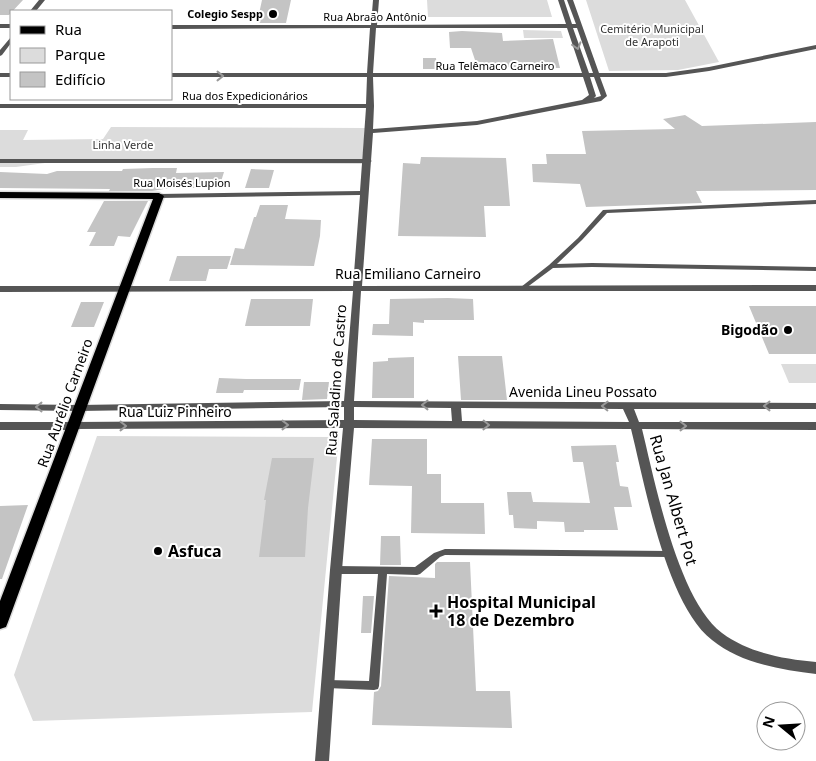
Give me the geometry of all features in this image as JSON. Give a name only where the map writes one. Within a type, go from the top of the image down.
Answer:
[{"type":"main road","name":"Rua Moisés Lupion","points":[[0,195],[159,196]]},
{"type":"main road","name":"Rua Aurélio Carneiro","points":[[1,614],[74,426],[79,408],[159,196]]},
{"type":"street","points":[[34,10],[42,0]]},
{"type":"street","name":"Rua Saladino de Castro","points":[[322,761],[326,684],[349,424],[364,193],[368,161],[371,106],[370,76],[376,0]]},
{"type":"street","points":[[561,0],[593,96],[584,102]]},
{"type":"street","points":[[370,131],[476,123],[601,99],[604,96],[598,76],[570,0]]},
{"type":"street","name":"Rua Abraão Antônio","points":[[172,27],[580,26]]},
{"type":"street","points":[[0,54],[10,40]]},
{"type":"street","name":"Rua Telêmaco Carneiro","points":[[172,75],[598,76],[680,74],[816,46]]},
{"type":"street","name":"Rua dos Expedicionários","points":[[0,106],[371,106]]},
{"type":"street","points":[[0,160],[368,161]]},
{"type":"street","name":"Rua Moisés Lupion","points":[[159,196],[364,193]]},
{"type":"street","name":"Rua Emiliano Carneiro","points":[[0,290],[524,287],[816,288]]},
{"type":"street","name":"Avenida Lineu Possato","points":[[349,404],[628,407],[816,406]]},
{"type":"street","name":"Rua Luiz Pinheiro","points":[[0,407],[79,408],[349,404]]},
{"type":"street","points":[[456,405],[457,425]]},
{"type":"street","name":"Rua Jan Albert Pot","points":[[628,407],[636,426],[669,554],[699,618],[715,636],[759,657],[787,665],[816,668]]},
{"type":"street","points":[[349,424],[816,426]]},
{"type":"street","name":"Rua Luiz Pinheiro","points":[[0,426],[349,424]]},
{"type":"lane","points":[[524,287],[551,266],[580,239],[604,211],[816,202]]},
{"type":"lane","points":[[551,266],[816,269]]},
{"type":"lane","points":[[336,570],[417,571],[445,552],[669,554]]},
{"type":"lane","points":[[326,684],[374,686],[383,570]]},
{"type":"green space","points":[[427,0],[547,0],[552,17],[428,17]]},
{"type":"green space","name":"Cemitério Municipal de Arapoti","points":[[586,0],[685,0],[719,62],[678,70],[609,71]]},
{"type":"green space","points":[[523,30],[561,31],[563,38],[524,38]]},
{"type":"green space","name":"Linha Verde","points":[[111,127],[365,128],[362,164],[52,162],[16,167],[0,167],[0,130],[28,130],[23,140],[103,139]]},
{"type":"green space","points":[[781,364],[816,364],[816,383],[789,383]]},
{"type":"green space","points":[[97,436],[339,437],[312,712],[33,721],[14,675]]},
{"type":"building","points":[[0,0],[23,0],[14,10],[10,10],[9,15],[0,15]]},
{"type":"building","name":"Colegio Sespp","points":[[262,0],[291,0],[286,23],[257,23]]},
{"type":"building","points":[[449,32],[502,33],[503,41],[553,39],[560,68],[506,67],[506,71],[478,69],[471,48],[450,48]]},
{"type":"building","points":[[423,58],[436,58],[437,69],[423,69]]},
{"type":"building","points":[[685,115],[702,126],[816,122],[816,190],[696,191],[702,203],[586,207],[580,184],[533,182],[532,164],[547,164],[546,154],[586,154],[582,131],[675,129],[663,119]]},
{"type":"building","points":[[421,157],[506,158],[510,206],[484,206],[486,237],[398,236],[403,163],[420,164]]},
{"type":"building","points":[[177,168],[176,173],[224,172],[219,188],[109,191],[110,189],[0,188],[0,172],[47,174],[57,171],[122,171],[123,169]]},
{"type":"building","points":[[251,169],[274,170],[269,188],[245,188]]},
{"type":"building","points":[[104,201],[148,201],[130,237],[118,236],[114,246],[89,246],[96,232],[87,232]]},
{"type":"building","points":[[260,205],[288,205],[285,219],[321,220],[314,266],[230,265],[235,248],[244,249],[254,217],[256,217]]},
{"type":"building","points":[[177,256],[231,256],[227,269],[209,269],[206,281],[169,281]]},
{"type":"building","points":[[251,299],[313,299],[310,326],[245,326]]},
{"type":"building","points":[[390,299],[473,299],[474,320],[424,320],[424,323],[413,322],[413,336],[372,335],[373,324],[389,324]]},
{"type":"building","points":[[81,302],[104,302],[94,327],[71,327]]},
{"type":"building","name":"Bigodão","points":[[749,306],[816,306],[816,354],[769,354]]},
{"type":"building","points":[[458,356],[502,356],[507,400],[461,400]]},
{"type":"building","points":[[414,357],[414,398],[372,398],[373,362],[388,361],[388,358]]},
{"type":"building","points":[[219,378],[301,379],[299,390],[244,390],[243,393],[216,393]]},
{"type":"building","points":[[304,382],[329,382],[327,399],[302,400]]},
{"type":"building","points":[[372,439],[427,439],[427,474],[441,474],[441,503],[484,503],[485,534],[411,533],[412,486],[369,485]]},
{"type":"building","points":[[616,445],[619,462],[616,462],[620,486],[628,487],[632,507],[614,507],[618,530],[565,532],[564,522],[537,521],[537,529],[514,528],[513,515],[509,515],[507,492],[531,492],[533,502],[590,503],[583,462],[573,462],[571,446]]},
{"type":"building","points":[[272,458],[314,458],[305,557],[259,557],[266,500],[264,500]]},
{"type":"building","points":[[28,505],[2,579],[0,579],[0,506]]},
{"type":"building","points":[[381,536],[400,536],[401,565],[380,565]]},
{"type":"building","points":[[437,562],[470,562],[476,691],[510,691],[512,728],[372,725],[374,692],[378,691],[381,686],[389,576],[435,578],[435,564]]},
{"type":"building","points":[[363,596],[374,596],[371,633],[361,633]]},
{"type":"place","name":"Colegio Sespp","points":[[273,14]]},
{"type":"place","name":"Bigodão","points":[[788,330]]},
{"type":"place","name":"Asfuca","points":[[158,551]]},
{"type":"place","name":"Hospital Municipal 18 de Dezembro","points":[[436,611]]}]
